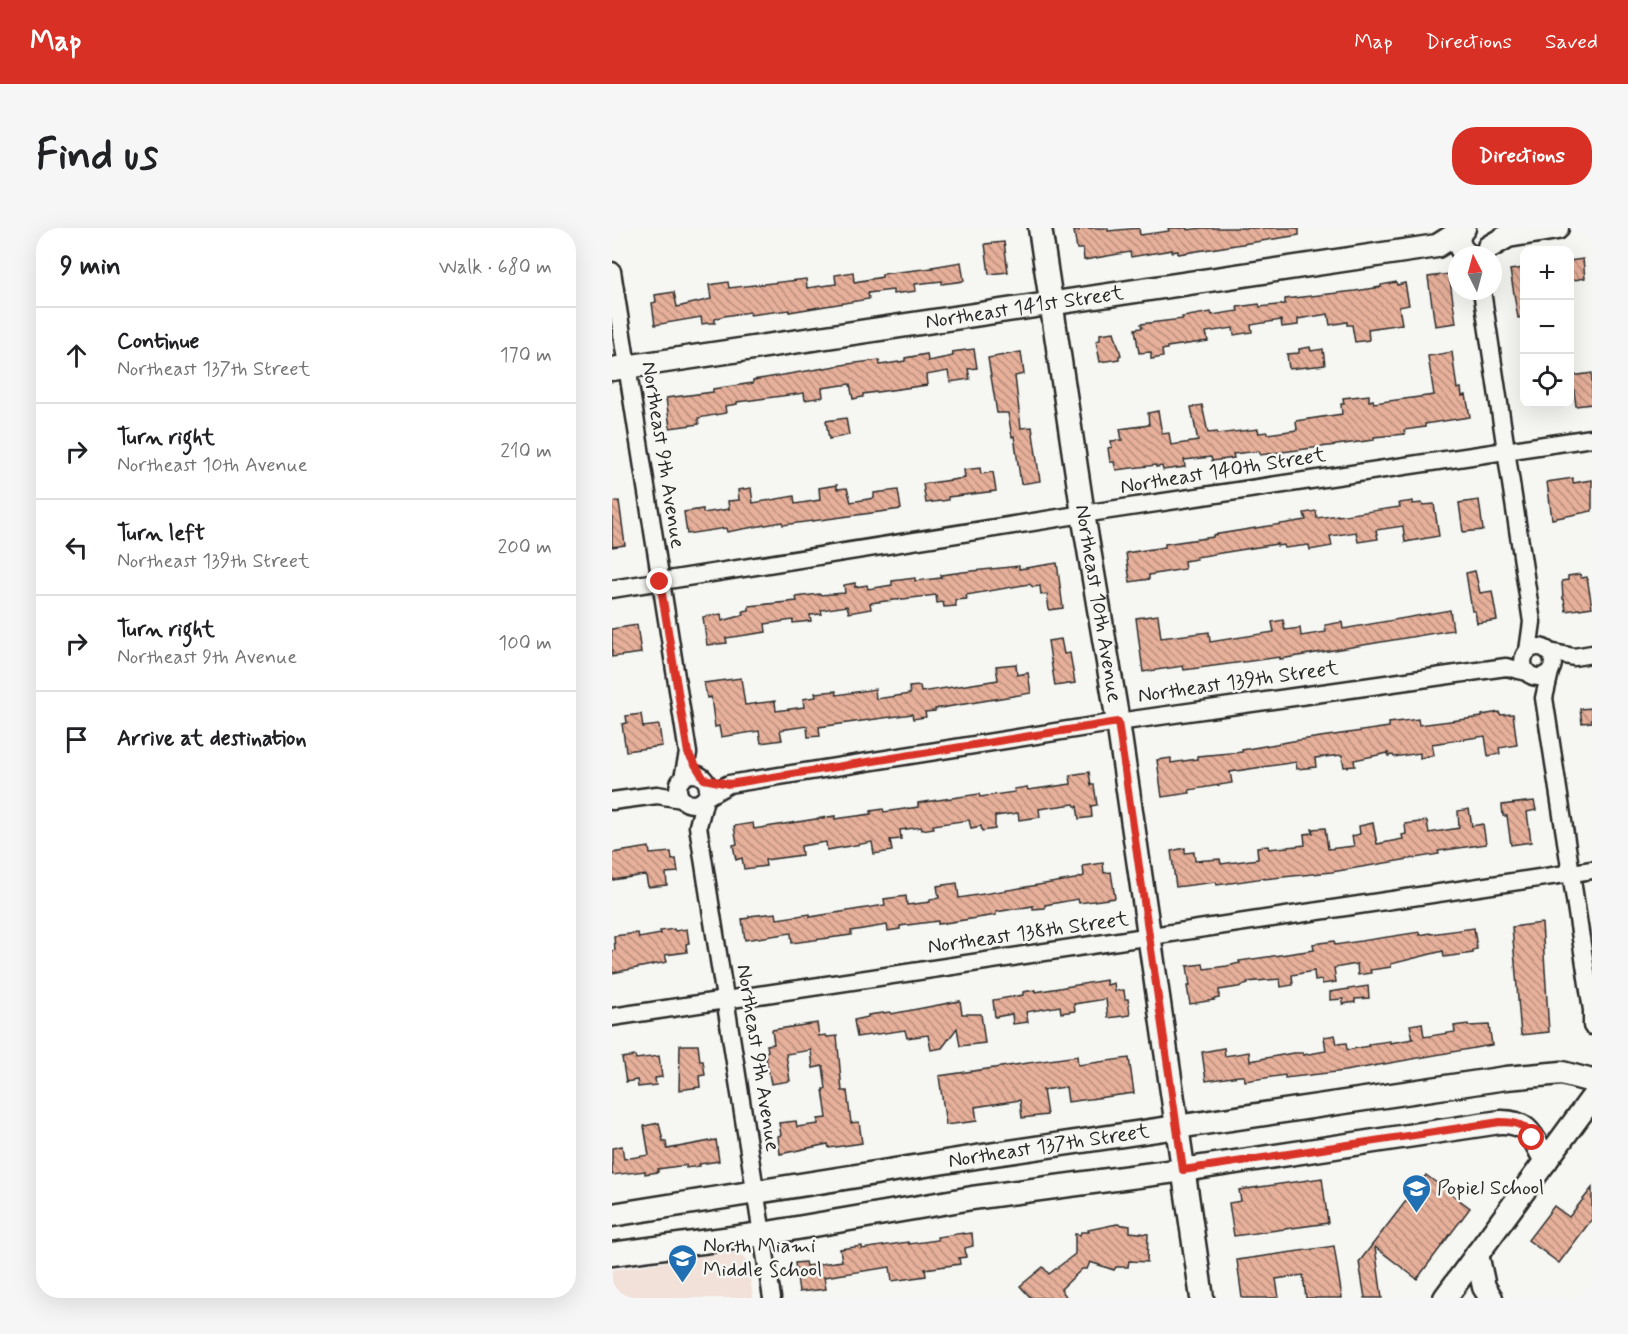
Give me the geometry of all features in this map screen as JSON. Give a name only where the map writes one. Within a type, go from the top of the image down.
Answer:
[{"type":"street","name":"Northeast 10th Avenue","points":[[1040,228],[1083,514],[1118,722],[1202,1298]]},
{"type":"street","name":"Northeast 141st Street","points":[[1477,246],[1557,228]]},
{"type":"street","name":"Northeast 141st Street","points":[[619,368],[1448,246]]},
{"type":"street","name":"Northeast 9th Avenue","points":[[612,271],[619,368],[660,582],[688,753],[703,778]]},
{"type":"street","points":[[1483,300],[1532,622],[1538,638],[1548,651],[1553,663],[1544,698],[1592,1010],[1592,1026]]},
{"type":"street","name":"Northeast 140th Street","points":[[612,589],[1083,514],[1592,438]]},
{"type":"street","points":[[1532,622],[1527,652],[1523,660],[1528,673],[1544,698]]},
{"type":"street","points":[[1527,652],[1537,647],[1574,657]]},
{"type":"street","name":"Northeast 139th Street","points":[[1506,667],[1527,652]]},
{"type":"street","points":[[1528,673],[1542,677],[1574,657],[1592,654]]},
{"type":"street","name":"Northeast 139th Street","points":[[705,798],[729,784],[1118,722],[1506,667],[1528,673]]},
{"type":"street","name":"Northeast 9th Avenue","points":[[682,779],[688,753]]},
{"type":"street","points":[[612,801],[657,795],[692,804],[705,798],[708,790],[703,778],[692,774],[657,795]]},
{"type":"street","name":"Northeast 139th Street","points":[[703,778],[729,784]]},
{"type":"street","points":[[682,779],[678,787],[682,800]]},
{"type":"street","name":"Northeast 9th Avenue","points":[[705,798],[699,826],[772,1298]]},
{"type":"street","name":"Northeast 9th Avenue","points":[[682,800],[699,826]]},
{"type":"street","name":"Northeast 138th Street","points":[[612,1017],[1592,870]]},
{"type":"street","name":"Northeast 137th Street","points":[[612,1215],[1177,1126],[1506,1078],[1562,1073],[1592,1081]]},
{"type":"street","points":[[1445,1298],[1592,1098]]},
{"type":"street","name":"Northeast 137th Street","points":[[612,1254],[762,1234],[972,1198],[1183,1170],[1392,1137],[1509,1122],[1521,1124],[1526,1128],[1546,1161]]},
{"type":"street","points":[[1477,1254],[1484,1287],[1491,1298]]},
{"type":"shaded area","name":"North Miami Middle School","points":[[730,1252],[741,1255],[748,1262],[753,1298],[612,1298],[612,1270]]},
{"type":"building","points":[[1079,228],[1108,228],[1108,231],[1139,228],[1140,235],[1169,231],[1168,228],[1187,228],[1187,230],[1299,228],[1299,235],[1178,254],[1178,251],[1172,252],[1172,250],[1131,257],[1130,252],[1084,260],[1083,249],[1077,249],[1074,231],[1079,231]]},
{"type":"building","points":[[1004,242],[1008,272],[989,274],[985,244]]},
{"type":"building","points":[[1583,259],[1585,278],[1574,280],[1574,260]]},
{"type":"building","points":[[961,262],[964,281],[915,284],[916,291],[893,294],[893,290],[868,293],[869,299],[789,312],[789,310],[750,315],[750,312],[724,316],[715,319],[715,323],[702,324],[701,317],[655,325],[652,303],[656,302],[655,295],[674,292],[677,307],[711,299],[709,285],[728,282],[729,288],[806,279],[807,288],[836,284],[835,275],[853,272],[854,282],[882,277],[882,274]]},
{"type":"building","points":[[1520,269],[1520,318],[1518,318],[1510,270]]},
{"type":"building","points":[[1448,274],[1448,300],[1453,300],[1456,323],[1435,326],[1428,277]]},
{"type":"building","points":[[1396,282],[1397,285],[1405,283],[1409,305],[1399,307],[1402,324],[1368,329],[1369,340],[1355,342],[1352,325],[1347,325],[1347,322],[1330,325],[1328,314],[1298,319],[1298,325],[1282,327],[1281,320],[1251,325],[1252,332],[1234,335],[1233,328],[1206,332],[1208,341],[1167,347],[1162,350],[1163,357],[1151,359],[1151,352],[1139,353],[1135,329],[1142,328],[1141,324],[1183,319],[1182,317],[1211,312],[1212,315],[1238,311],[1237,307],[1285,304],[1285,299],[1355,291]]},
{"type":"building","points":[[1114,332],[1121,355],[1119,359],[1100,362],[1096,341],[1100,340],[1100,334]]},
{"type":"building","points":[[1310,347],[1311,351],[1323,349],[1325,365],[1289,369],[1287,354],[1299,353],[1299,349]]},
{"type":"building","points":[[974,349],[977,368],[968,369],[970,379],[950,382],[948,371],[926,375],[927,385],[863,394],[863,397],[853,399],[850,384],[822,388],[823,397],[805,400],[804,393],[737,402],[737,404],[725,406],[726,413],[698,418],[699,424],[670,428],[666,398],[713,392],[713,389],[753,383],[753,380],[848,364],[879,360],[880,365],[905,361],[905,358],[927,354],[928,361],[953,356],[952,352]]},
{"type":"building","points":[[1021,352],[1024,374],[1015,376],[1021,428],[1032,427],[1040,481],[1021,484],[1008,413],[997,413],[988,358]]},
{"type":"building","points":[[1452,352],[1457,389],[1461,388],[1462,396],[1466,395],[1470,417],[1425,424],[1425,427],[1404,430],[1405,434],[1374,437],[1374,440],[1260,455],[1259,451],[1233,454],[1234,458],[1212,461],[1211,457],[1184,460],[1185,467],[1163,470],[1162,466],[1156,467],[1156,465],[1116,470],[1114,462],[1110,462],[1108,448],[1112,447],[1111,441],[1122,440],[1120,429],[1149,425],[1148,413],[1158,411],[1162,434],[1169,433],[1171,445],[1198,441],[1191,407],[1202,405],[1208,433],[1258,429],[1259,433],[1267,432],[1267,434],[1297,430],[1296,421],[1342,414],[1343,398],[1369,395],[1369,401],[1373,400],[1374,403],[1434,395],[1428,356]]},
{"type":"building","points":[[1592,373],[1592,404],[1576,406],[1574,376]]},
{"type":"building","points":[[846,418],[849,435],[829,439],[826,421]]},
{"type":"building","points":[[980,468],[981,474],[993,472],[996,491],[948,497],[948,500],[926,503],[923,484],[965,478],[964,470]]},
{"type":"building","points":[[1573,478],[1573,483],[1592,480],[1592,511],[1552,519],[1547,482]]},
{"type":"building","points":[[837,485],[837,489],[847,488],[851,502],[874,498],[874,493],[898,490],[901,509],[783,525],[782,522],[727,532],[726,528],[687,534],[684,512],[703,509],[703,513],[729,509],[728,501],[739,500],[738,490],[751,488],[753,503],[794,496],[795,504],[820,500],[819,488]]},
{"type":"building","points":[[1479,500],[1483,530],[1463,532],[1459,503]]},
{"type":"building","points":[[619,501],[625,545],[612,547],[612,502]]},
{"type":"building","points":[[1413,501],[1413,504],[1434,504],[1439,536],[1405,542],[1403,526],[1376,530],[1378,539],[1358,542],[1356,532],[1330,536],[1332,546],[1310,550],[1309,545],[1285,548],[1284,545],[1277,546],[1277,544],[1196,557],[1197,559],[1184,561],[1185,569],[1149,575],[1149,579],[1130,582],[1126,553],[1165,547],[1165,544],[1213,537],[1213,535],[1306,520],[1304,513],[1316,511],[1317,518],[1338,516],[1400,507],[1399,503]]},
{"type":"building","points":[[1057,563],[1063,608],[1049,610],[1047,594],[1041,595],[1040,586],[1033,587],[1029,584],[966,595],[967,599],[955,600],[956,606],[944,607],[943,602],[937,603],[936,595],[870,603],[871,609],[849,613],[847,606],[821,610],[822,614],[810,615],[811,621],[793,623],[793,620],[765,624],[766,632],[726,638],[727,643],[707,645],[703,617],[721,614],[722,621],[744,615],[743,611],[749,610],[749,606],[797,601],[796,597],[845,593],[844,585],[855,583],[855,587],[867,585],[868,589],[892,585],[892,581],[915,578],[915,581],[941,578],[941,575],[963,572],[1019,566],[1019,569]]},
{"type":"building","points":[[1475,571],[1480,593],[1492,591],[1497,620],[1477,623],[1475,611],[1472,611],[1466,573]]},
{"type":"building","points":[[1580,574],[1581,578],[1587,577],[1592,607],[1566,611],[1562,581],[1568,580],[1568,576]]},
{"type":"building","points":[[1450,610],[1453,630],[1280,659],[1280,657],[1184,670],[1183,666],[1143,672],[1136,618],[1158,615],[1161,638],[1209,632],[1210,642],[1274,632],[1272,622],[1283,620],[1285,630],[1300,628],[1301,636],[1326,632],[1325,625],[1342,622],[1343,629]]},
{"type":"building","points":[[637,625],[641,653],[612,657],[612,629]]},
{"type":"building","points":[[1061,639],[1064,654],[1070,653],[1075,683],[1055,686],[1048,641]]},
{"type":"building","points":[[1016,664],[1017,675],[1028,673],[1031,693],[935,709],[935,711],[925,712],[926,717],[913,719],[912,714],[819,727],[820,736],[808,737],[807,726],[780,730],[782,740],[761,743],[759,731],[721,737],[719,726],[715,727],[711,697],[707,698],[704,683],[741,678],[745,705],[775,701],[776,711],[804,707],[803,699],[816,697],[815,693],[836,691],[837,695],[875,689],[876,699],[910,694],[909,687],[920,686],[921,692],[998,680],[996,666]]},
{"type":"building","points":[[1592,708],[1592,722],[1582,723],[1580,709]]},
{"type":"building","points":[[1499,712],[1500,715],[1513,714],[1517,745],[1499,748],[1500,754],[1488,756],[1485,736],[1432,744],[1434,755],[1420,758],[1420,753],[1394,757],[1393,755],[1388,756],[1388,753],[1354,760],[1355,766],[1344,767],[1342,755],[1315,758],[1316,767],[1297,769],[1296,762],[1230,772],[1232,783],[1162,797],[1157,760],[1171,758],[1171,763],[1197,759],[1197,756],[1242,752],[1242,750],[1293,741],[1389,727],[1389,723],[1418,719],[1419,725],[1482,717],[1482,715]]},
{"type":"building","points":[[641,714],[643,727],[659,725],[662,746],[626,751],[622,724],[627,723],[626,716]]},
{"type":"building","points":[[1089,772],[1097,805],[1091,806],[1092,817],[1079,819],[1077,806],[1074,804],[1039,809],[1040,817],[1019,820],[1018,813],[995,816],[995,829],[982,831],[981,826],[971,828],[969,820],[933,825],[934,828],[922,830],[921,827],[900,830],[901,839],[890,840],[892,851],[874,854],[872,842],[827,850],[826,842],[801,846],[802,855],[765,860],[766,866],[744,869],[742,858],[736,860],[733,845],[737,844],[734,826],[753,823],[754,829],[835,816],[835,819],[871,814],[871,811],[883,809],[884,812],[918,807],[918,803],[979,794],[980,797],[1015,792],[1014,789],[1027,787],[1028,790],[1071,784],[1070,775]]},
{"type":"building","points":[[1534,801],[1536,810],[1527,812],[1531,842],[1511,845],[1507,816],[1503,816],[1502,805]]},
{"type":"building","points":[[1469,809],[1472,826],[1483,824],[1486,844],[1332,872],[1217,885],[1216,882],[1176,887],[1171,851],[1185,848],[1185,853],[1194,852],[1195,861],[1220,859],[1221,864],[1258,859],[1257,847],[1268,846],[1269,849],[1305,845],[1304,834],[1313,833],[1312,829],[1325,828],[1328,849],[1354,846],[1352,836],[1360,834],[1359,826],[1373,823],[1377,844],[1403,839],[1402,835],[1406,834],[1405,824],[1427,821],[1429,833],[1459,828],[1458,811]]},
{"type":"building","points":[[649,847],[650,854],[671,852],[672,860],[676,859],[678,872],[666,873],[667,885],[648,887],[644,875],[612,880],[612,853]]},
{"type":"building","points":[[1103,863],[1104,873],[1111,872],[1115,898],[1079,903],[1078,899],[1045,905],[1045,908],[1033,909],[1033,906],[996,912],[996,915],[938,924],[938,921],[900,926],[900,929],[888,931],[887,925],[851,931],[851,935],[792,943],[791,933],[745,940],[742,919],[749,918],[749,916],[776,913],[777,919],[810,914],[810,917],[885,905],[884,899],[906,896],[907,905],[930,902],[930,900],[939,898],[937,886],[957,883],[959,898],[1075,879],[1084,876],[1083,866]]},
{"type":"building","points":[[1542,923],[1549,1032],[1521,1035],[1512,927]]},
{"type":"building","points":[[1474,928],[1477,949],[1473,950],[1473,953],[1444,957],[1443,951],[1358,975],[1357,964],[1334,968],[1336,982],[1322,984],[1322,980],[1315,981],[1314,971],[1292,975],[1293,985],[1281,987],[1280,979],[1247,982],[1248,984],[1238,987],[1219,990],[1219,998],[1214,1000],[1190,1004],[1187,966],[1203,964],[1204,969],[1227,966],[1240,963],[1239,961],[1314,950],[1313,944],[1334,941],[1335,945],[1420,932],[1420,935]]},
{"type":"building","points":[[674,929],[675,931],[687,929],[689,943],[686,944],[687,952],[665,955],[667,962],[612,973],[614,936],[638,933],[639,938]]},
{"type":"building","points":[[1106,980],[1107,985],[1114,983],[1115,991],[1124,990],[1130,1015],[1108,1018],[1106,999],[1074,1004],[1075,1011],[1061,1013],[1060,1006],[1026,1012],[1028,1022],[1013,1024],[1012,1014],[995,1017],[993,1000],[1023,995],[1023,992]]},
{"type":"building","points":[[1368,986],[1369,998],[1355,999],[1355,1002],[1343,1004],[1343,999],[1330,1000],[1330,992]]},
{"type":"building","points":[[960,1001],[962,1014],[981,1014],[985,1043],[960,1046],[957,1028],[942,1048],[931,1050],[928,1035],[907,1038],[905,1030],[857,1037],[854,1020],[868,1017],[868,1015],[890,1012],[891,1014]]},
{"type":"building","points":[[817,1023],[819,1036],[837,1036],[842,1091],[847,1091],[851,1123],[859,1122],[862,1143],[829,1148],[828,1144],[780,1154],[779,1123],[796,1121],[797,1127],[818,1124],[818,1119],[827,1118],[823,1089],[826,1089],[823,1066],[813,1068],[811,1050],[786,1054],[790,1081],[771,1084],[765,1053],[768,1051],[767,1045],[774,1044],[772,1030]]},
{"type":"building","points":[[1422,1023],[1424,1037],[1455,1032],[1454,1026],[1489,1025],[1492,1045],[1345,1071],[1285,1078],[1285,1075],[1245,1081],[1244,1076],[1239,1076],[1206,1081],[1202,1052],[1224,1048],[1225,1056],[1249,1052],[1250,1061],[1293,1053],[1303,1053],[1303,1055],[1326,1051],[1324,1037],[1335,1035],[1337,1044],[1346,1043],[1347,1050],[1369,1046],[1368,1044],[1413,1039],[1410,1025]]},
{"type":"building","points":[[680,1045],[698,1045],[705,1075],[699,1076],[700,1087],[679,1090]]},
{"type":"building","points":[[635,1056],[636,1059],[659,1056],[662,1077],[655,1078],[656,1085],[638,1087],[637,1080],[626,1082],[622,1058]]},
{"type":"building","points":[[1077,1056],[1078,1065],[1129,1058],[1134,1093],[1068,1102],[1066,1087],[1043,1090],[1047,1115],[1022,1118],[1020,1100],[975,1107],[977,1121],[946,1125],[939,1076]]},
{"type":"building","points":[[659,1123],[667,1149],[716,1140],[719,1161],[686,1168],[686,1165],[658,1169],[658,1172],[645,1174],[645,1171],[612,1175],[612,1148],[622,1146],[624,1159],[649,1155],[644,1126]]},
{"type":"building","points":[[1426,1175],[1470,1208],[1417,1279],[1375,1247],[1382,1298],[1365,1298],[1359,1262]]},
{"type":"building","points":[[1322,1178],[1328,1223],[1234,1236],[1229,1203],[1241,1201],[1239,1190]]},
{"type":"building","points":[[1592,1188],[1592,1219],[1559,1263],[1528,1240],[1554,1206],[1569,1217]]},
{"type":"building","points":[[1117,1224],[1130,1226],[1130,1232],[1148,1234],[1147,1262],[1129,1261],[1128,1267],[1116,1267],[1114,1270],[1090,1262],[1087,1269],[1082,1269],[1061,1289],[1067,1298],[1031,1298],[1020,1286],[1043,1267],[1049,1274],[1075,1254],[1075,1234],[1080,1235],[1081,1232]]},
{"type":"building","points":[[972,1233],[973,1246],[965,1248],[966,1257],[959,1258],[960,1264],[925,1269],[926,1276],[892,1281],[890,1267],[824,1277],[826,1289],[799,1292],[795,1263],[805,1262],[806,1266],[842,1261],[840,1249],[862,1246],[862,1249],[908,1242],[909,1244],[938,1240],[937,1237]]},
{"type":"building","points":[[1334,1246],[1342,1298],[1306,1298],[1303,1275],[1276,1279],[1279,1298],[1242,1298],[1237,1260]]},
{"type":"place","name":"Popiel School","points":[[1416,1214]]},
{"type":"place","name":"North Miami Middle School","points":[[682,1284]]},
{"type":"route","points":[[660,582],[688,753],[704,779],[729,784],[1118,722],[1183,1170],[1500,1122],[1521,1124],[1532,1138]]}]
